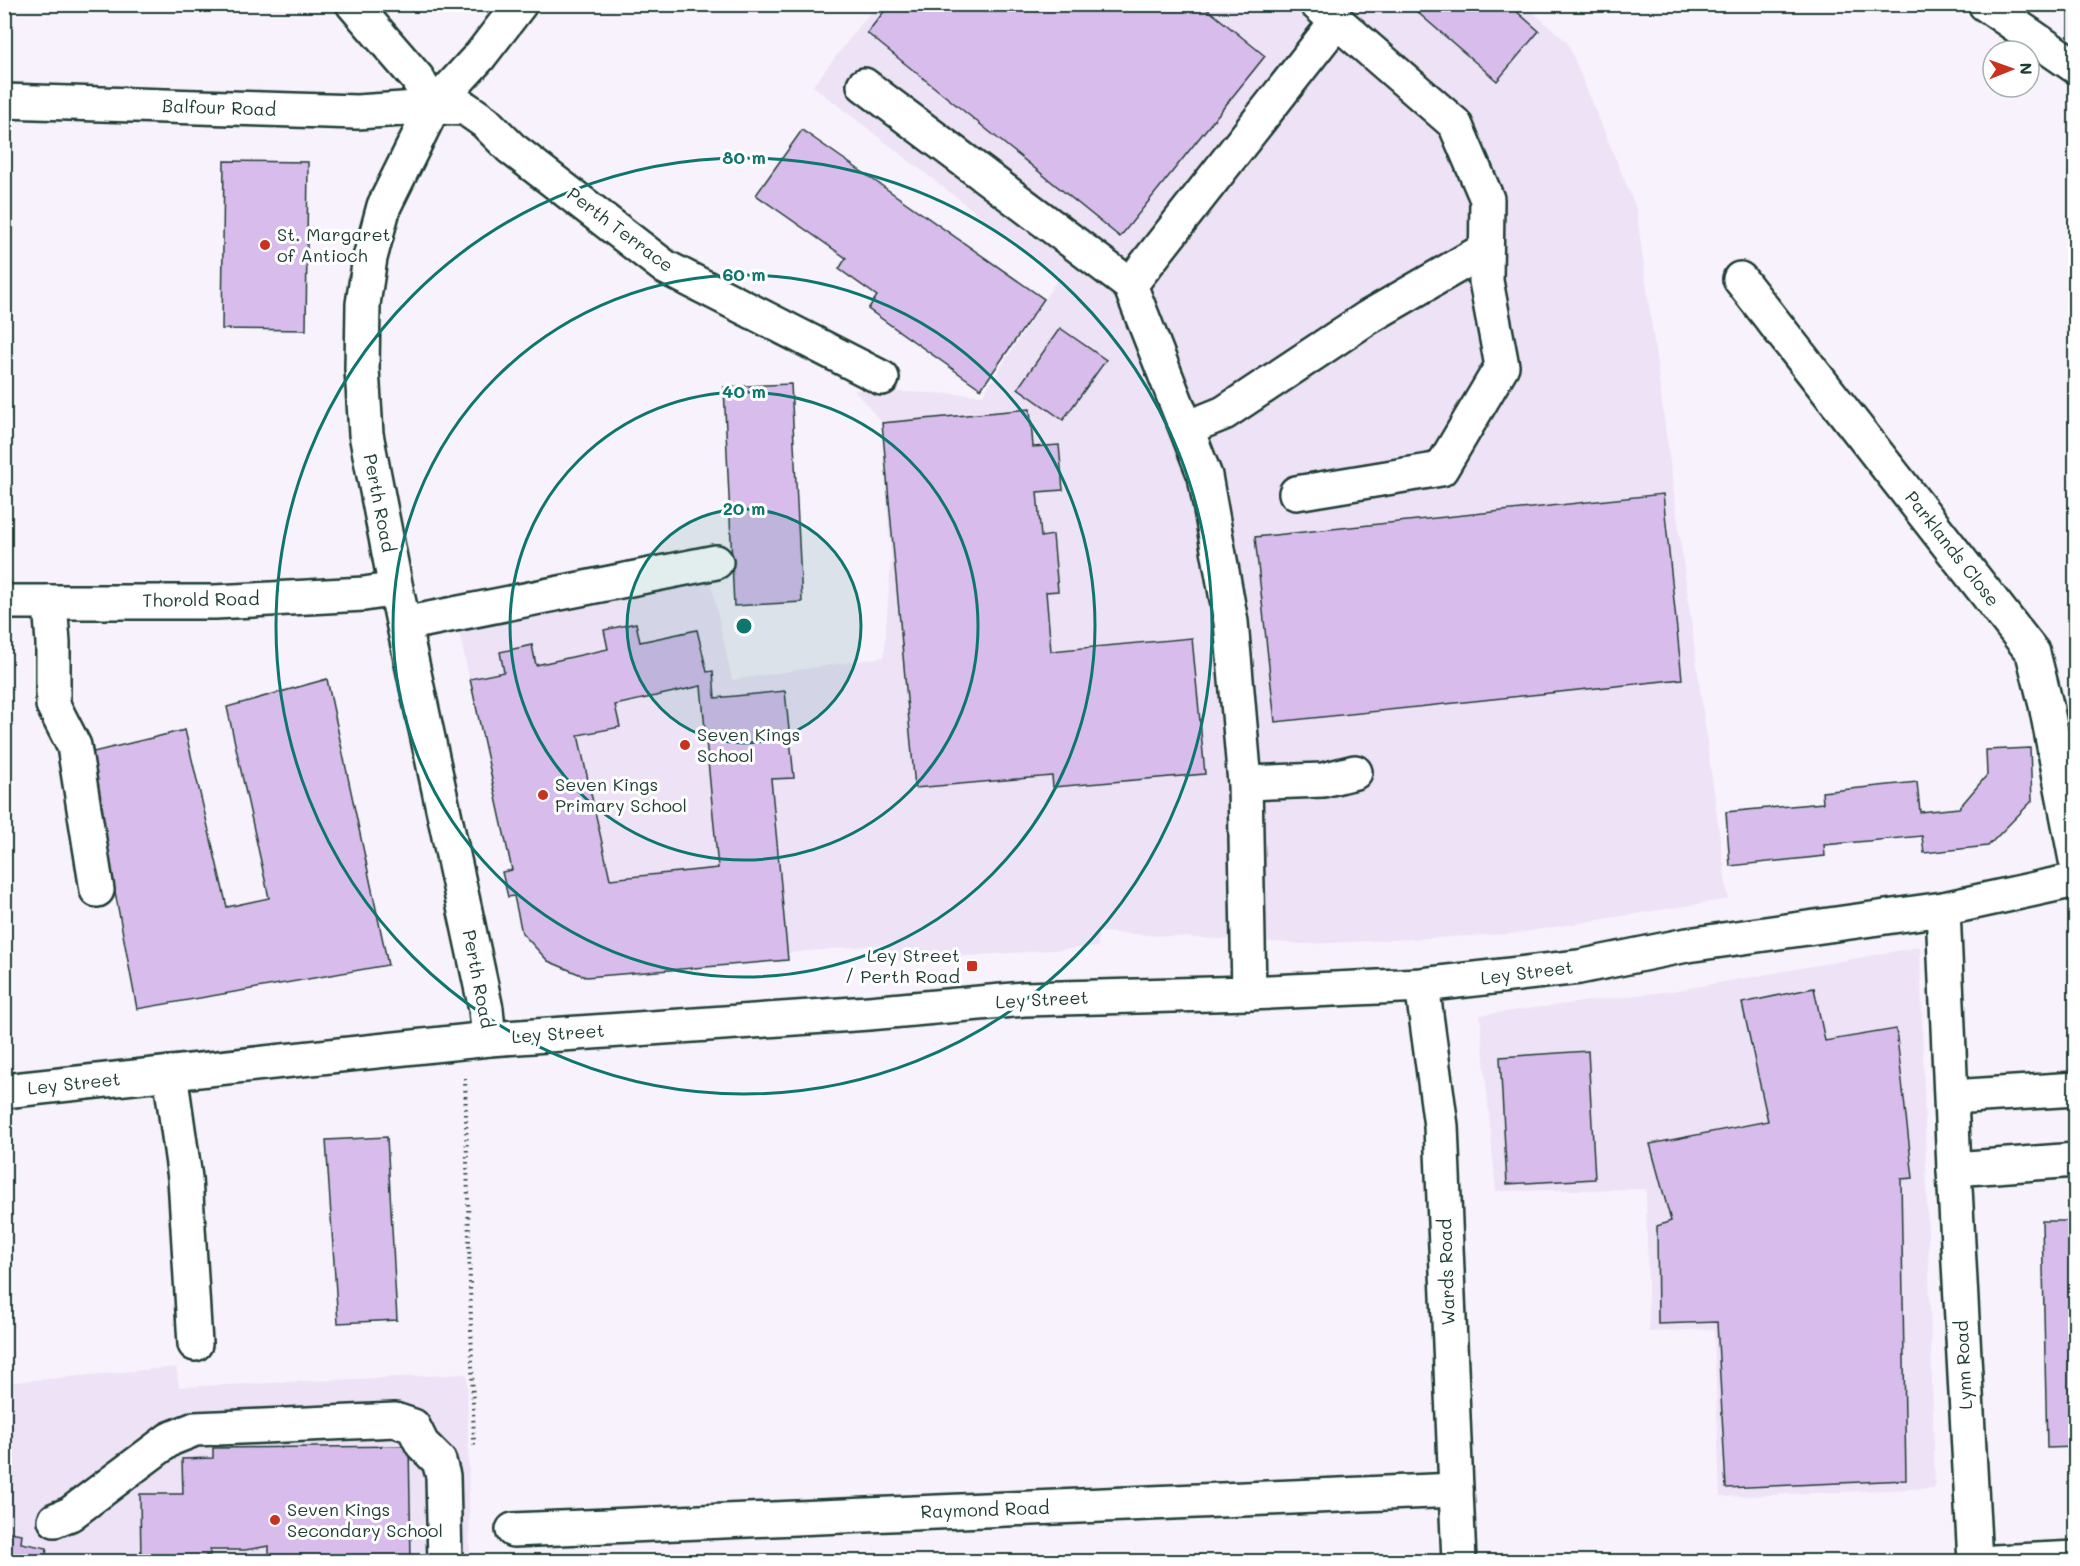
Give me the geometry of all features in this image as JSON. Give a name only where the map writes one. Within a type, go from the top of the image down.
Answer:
[{"type":"street","points":[[353,4],[417,78],[433,107]]},
{"type":"street","name":"Perth Road","points":[[476,1040],[486,1009],[396,589],[366,434],[362,369],[363,304],[370,258],[384,206],[433,107],[480,56],[520,4]]},
{"type":"street","points":[[1985,4],[2076,67]]},
{"type":"street","points":[[1130,285],[1327,13],[1455,124],[1486,199],[1486,281],[1502,366],[1440,469],[1296,493]]},
{"type":"street","points":[[864,85],[1130,285],[1205,476],[1229,611],[1245,783],[1249,993]]},
{"type":"street","name":"Balfour Road","points":[[4,101],[357,112],[433,107]]},
{"type":"street","name":"Perth Terrace","points":[[433,107],[465,108],[485,122],[511,148],[665,267],[882,378]]},
{"type":"street","points":[[1187,428],[1224,413],[1367,318],[1486,249]]},
{"type":"street","name":"Parklands Close","points":[[1740,279],[2033,652],[2076,860]]},
{"type":"street","points":[[404,624],[716,562]]},
{"type":"street","name":"Thorold Road","points":[[4,602],[215,602],[364,594],[396,589]]},
{"type":"street","points":[[50,602],[53,643],[53,705],[74,746],[97,890]]},
{"type":"street","points":[[1245,783],[1323,780],[1355,772]]},
{"type":"street","name":"Ley Street","points":[[4,1091],[476,1040],[1024,999],[1249,993],[1422,985],[1579,967],[1687,945],[1943,909],[2076,880]]},
{"type":"street","name":"Lynn Road","points":[[1943,909],[1975,1562]]},
{"type":"street","name":"Wards Road","points":[[1422,985],[1441,1126],[1459,1562]]},
{"type":"street","points":[[170,1073],[185,1179],[195,1344]]},
{"type":"street","points":[[1952,1096],[2076,1089]]},
{"type":"street","points":[[1954,1169],[2076,1160]]},
{"type":"street","points":[[55,1520],[69,1514],[170,1439],[195,1429],[395,1420],[413,1426],[422,1444],[439,1461],[443,1476],[445,1562]]},
{"type":"street","name":"Raymond Road","points":[[513,1530],[1456,1490]]},
{"type":"street","points":[[1994,1562],[2076,1558]]},
{"type":"path","points":[[474,1451],[476,1040]]},
{"type":"shaded area","points":[[876,5],[1525,5],[1567,42],[1636,208],[1728,899],[1511,934],[1307,944],[1098,932],[1098,947],[889,961],[888,944],[787,953],[548,961],[522,933],[514,896],[508,897],[502,872],[512,870],[459,632],[710,579],[732,680],[884,657],[891,560],[882,423],[854,390],[983,395],[1059,277],[813,86]]},
{"type":"shaded area","points":[[1920,947],[1935,1488],[1720,1497],[1714,1329],[1649,1332],[1646,1189],[1496,1191],[1480,1015],[1679,990]]},
{"type":"shaded area","points":[[176,1367],[179,1387],[467,1374],[470,1561],[5,1562],[5,1383]]},
{"type":"building","points":[[890,4],[1201,4],[1265,56],[1120,237],[867,33]]},
{"type":"building","points":[[1408,4],[1508,4],[1539,31],[1497,81]]},
{"type":"building","points":[[802,130],[1044,299],[981,389],[868,309],[877,296],[839,269],[846,258],[756,195]]},
{"type":"building","name":"St. Margaret of Antioch","points":[[224,161],[308,162],[306,330],[222,329]]},
{"type":"building","points":[[1060,328],[1106,360],[1063,420],[1018,388]]},
{"type":"building","points":[[791,384],[802,602],[734,606],[724,387]]},
{"type":"building","points":[[1030,409],[1033,447],[1059,445],[1063,490],[1037,492],[1041,537],[1053,535],[1058,591],[1046,592],[1051,651],[1192,638],[1205,774],[1053,787],[1052,776],[915,788],[882,423]]},
{"type":"building","points":[[1663,494],[1682,679],[1275,722],[1255,537]]},
{"type":"building","name":"Seven Kings Primary School","points":[[636,623],[640,642],[697,630],[707,672],[713,671],[715,698],[785,691],[794,778],[771,779],[788,960],[586,977],[548,961],[522,933],[514,896],[508,897],[502,872],[512,870],[470,679],[504,672],[500,652],[532,645],[536,665],[608,649],[604,630]],"holes":[[[701,686],[718,868],[610,879],[578,735],[620,727],[615,705]]]},
{"type":"building","points":[[327,679],[388,965],[137,1009],[89,753],[185,730],[227,907],[269,898],[227,707]]},
{"type":"building","points":[[2030,748],[2032,801],[1988,846],[1924,853],[1922,836],[1824,845],[1825,856],[1730,866],[1726,812],[1823,803],[1822,792],[1917,782],[1920,812],[1959,808],[1987,775],[1986,750]]},
{"type":"building","points":[[1814,988],[1825,1041],[1896,1029],[1913,1178],[1901,1179],[1906,1480],[1726,1488],[1717,1322],[1658,1324],[1657,1226],[1671,1221],[1650,1144],[1768,1121],[1742,1003]]},
{"type":"building","points":[[1588,1051],[1595,1179],[1507,1184],[1500,1057]]},
{"type":"building","points":[[387,1137],[397,1320],[338,1323],[326,1140]]},
{"type":"building","points":[[2042,1221],[2076,1221],[2076,1447],[2047,1448]]},
{"type":"building","name":"Seven Kings Secondary School","points":[[409,1446],[411,1562],[269,1562],[269,1546],[245,1550],[210,1550],[210,1555],[206,1555],[206,1562],[141,1562],[140,1494],[183,1494],[182,1459],[213,1458],[213,1448]]},
{"type":"building","points":[[4,1531],[22,1534],[21,1543],[47,1548],[45,1562],[4,1562]]},
{"type":"place","name":"St. Margaret of Antioch","points":[[265,245]]},
{"type":"place","name":"Seven Kings School","points":[[685,745]]},
{"type":"place","name":"Seven Kings Primary School","points":[[543,795]]},
{"type":"place","name":"Ley Street / Perth Road","points":[[972,966]]},
{"type":"place","name":"Seven Kings Secondary School","points":[[275,1520]]}]
